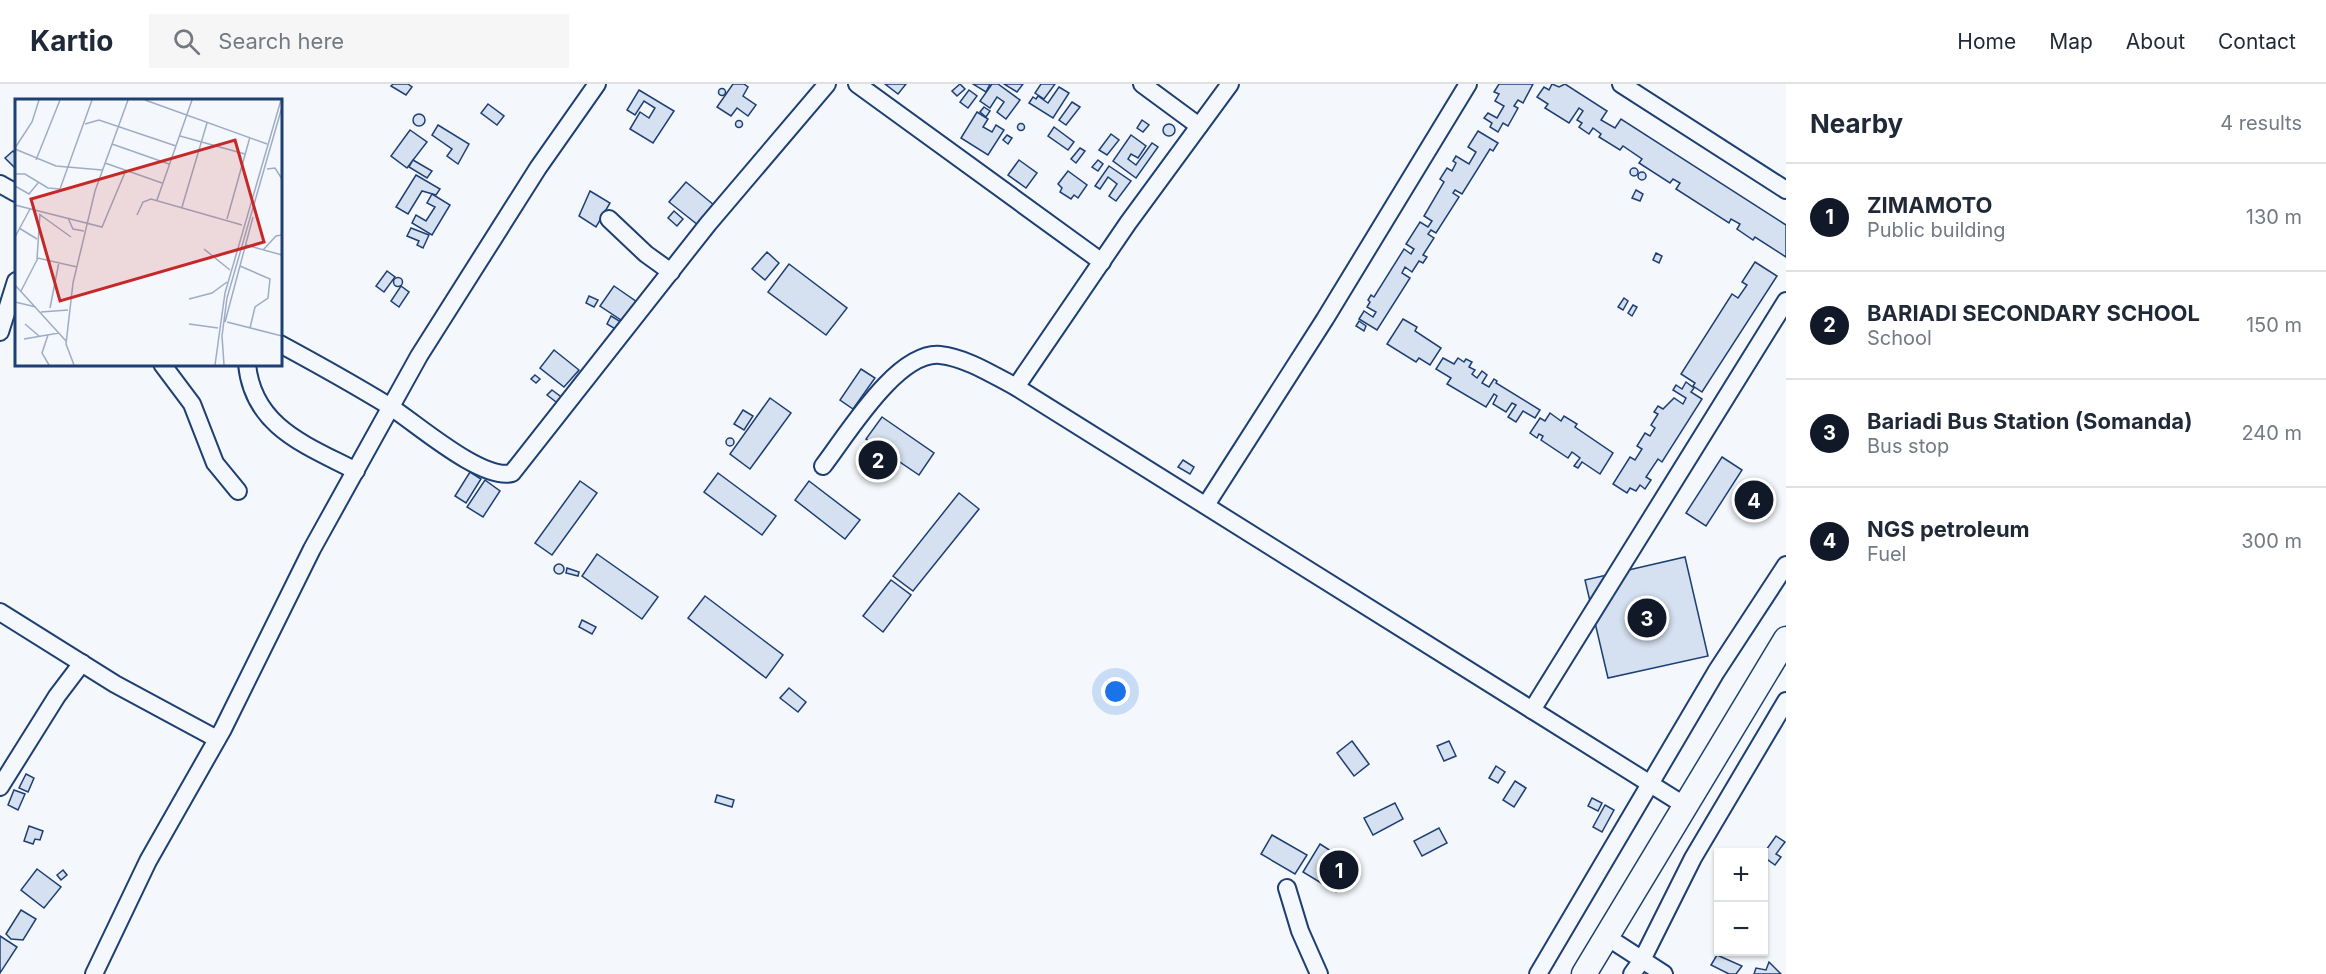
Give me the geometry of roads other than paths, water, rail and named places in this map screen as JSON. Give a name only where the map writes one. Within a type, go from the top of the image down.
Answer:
[{"type":"highway","points":[[1584,974],[1786,639]]},
{"type":"street","points":[[94,974],[148,861],[217,739],[312,549],[419,356],[538,168],[597,84]]},
{"type":"street","points":[[282,345],[391,407],[449,449],[484,467],[510,475],[569,398],[621,338],[671,272],[826,84]]},
{"type":"street","points":[[856,84],[1102,262]]},
{"type":"street","points":[[1142,84],[1199,126]]},
{"type":"street","points":[[1016,387],[1102,262],[1230,84]]},
{"type":"street","points":[[1206,505],[1336,300],[1468,84]]},
{"type":"street","points":[[1621,84],[1786,190]]},
{"type":"street","points":[[609,219],[646,254],[671,272]]},
{"type":"street","points":[[0,332],[15,284]]},
{"type":"street","points":[[1532,710],[1786,301]]},
{"type":"street","points":[[823,466],[900,369],[921,358],[939,355],[972,365],[1016,387],[1684,805]]},
{"type":"street","points":[[164,366],[192,404],[215,463],[238,491]]},
{"type":"street","points":[[247,366],[250,386],[260,404],[282,432],[356,471]]},
{"type":"street","points":[[1539,974],[1716,672],[1786,564]]},
{"type":"street","points":[[0,612],[82,663],[217,739]]},
{"type":"street","points":[[0,787],[57,696],[82,663]]},
{"type":"street","points":[[1637,967],[1693,858],[1786,701]]},
{"type":"street","points":[[1287,888],[1300,931],[1319,974]]},
{"type":"street","points":[[1607,937],[1637,967],[1664,974]]},
{"type":"place","name":"BARIADI SECONDARY SCHOOL","points":[[878,460]]},
{"type":"place","name":"NGS petroleum","points":[[1754,500]]},
{"type":"place","name":"Bariadi Bus Station (Somanda)","points":[[1647,618]]},
{"type":"place","name":"ZIMAMOTO","points":[[1339,870]]}]
